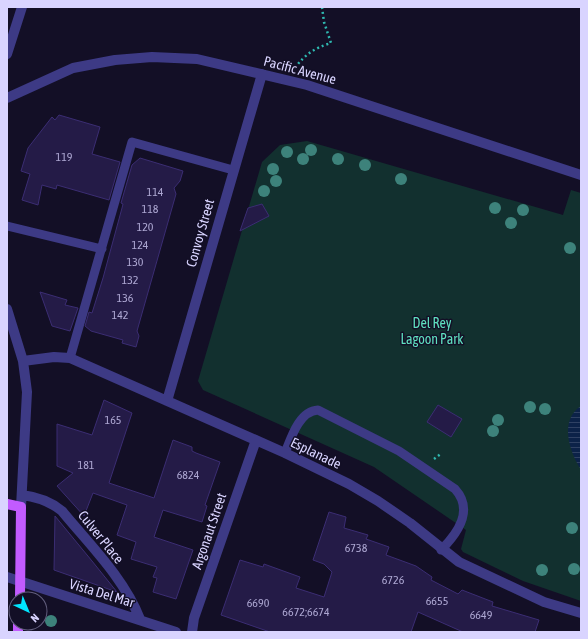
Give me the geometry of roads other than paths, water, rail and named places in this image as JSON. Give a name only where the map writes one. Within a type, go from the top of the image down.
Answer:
[{"type":"main road","points":[[7,504],[21,507],[20,591]]},
{"type":"street","points":[[7,54],[22,7]]},
{"type":"street","name":"Pacific Avenue","points":[[7,98],[73,68],[115,60],[152,57],[197,59],[287,80],[581,175]]},
{"type":"street","name":"Convoy Street","points":[[167,400],[262,74]]},
{"type":"street","points":[[7,310],[23,361],[27,392],[21,507]]},
{"type":"street","name":"Esplanade","points":[[23,361],[54,357],[70,358],[285,453],[349,484],[378,501],[459,562],[544,602],[581,613]]},
{"type":"street","name":"Argonaut Street","points":[[192,632],[194,618],[256,440]]},
{"type":"street","name":"Culver Place","points":[[22,495],[39,497],[53,503],[62,511],[125,588],[140,619]]},
{"type":"street","name":"Vista Del Mar","points":[[7,577],[140,619],[176,632]]},
{"type":"lane","points":[[70,358],[132,142],[233,170]]},
{"type":"lane","points":[[7,226],[102,249]]},
{"type":"lane","points":[[285,453],[304,416],[312,410],[318,410],[399,451],[455,490],[462,498],[464,510],[458,530],[442,550]]},
{"type":"water","points":[[581,406],[581,470],[570,445],[568,427],[574,412]]},
{"type":"park label","name":"Del Rey Lagoon Park","points":[[432,332]]}]
